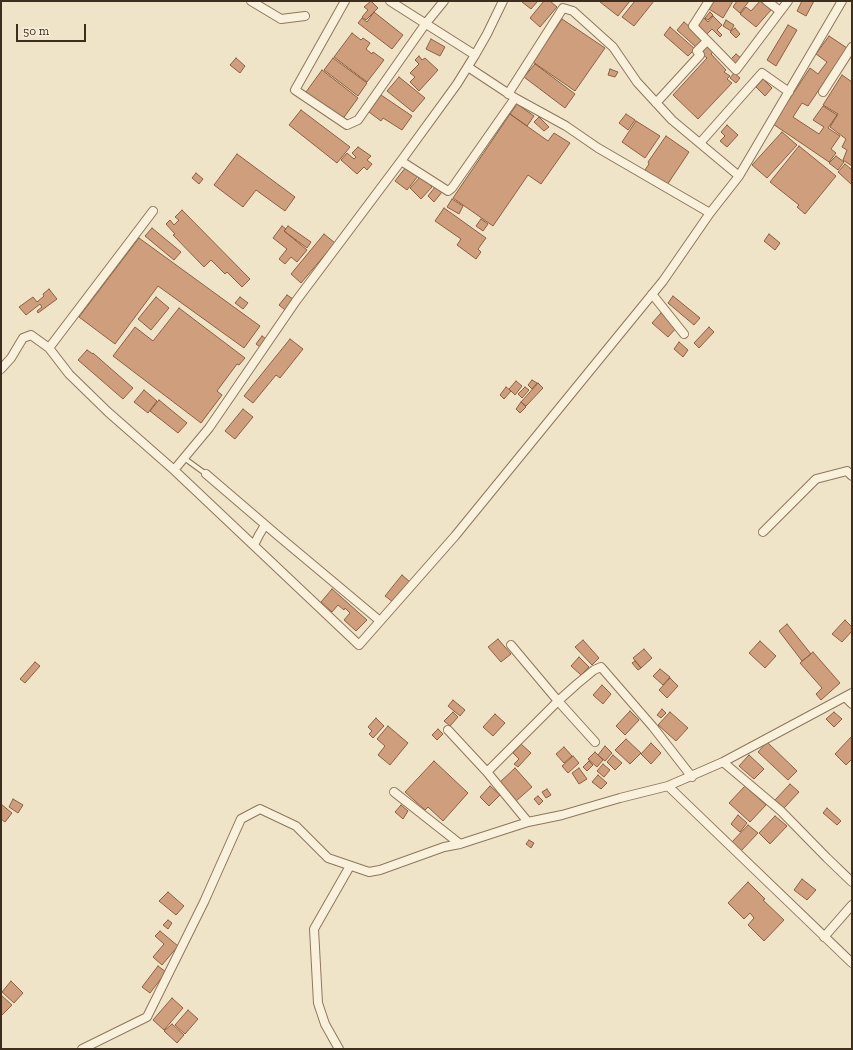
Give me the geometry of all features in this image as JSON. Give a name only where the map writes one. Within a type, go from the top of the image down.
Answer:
[{"type":"street","points":[[251,1],[281,19],[304,16]]},
{"type":"street","points":[[345,1],[295,90],[347,125],[358,120],[426,23],[444,1]]},
{"type":"street","points":[[390,1],[475,55]]},
{"type":"street","points":[[174,470],[209,428],[296,301],[457,84],[487,34],[503,1]]},
{"type":"street","points":[[709,1],[693,26],[736,70],[788,1]]},
{"type":"street","points":[[767,1],[780,11]]},
{"type":"street","points":[[1,369],[11,358],[23,338],[31,335],[49,348],[69,374],[102,407],[174,470],[359,645],[455,536],[663,281],[710,213],[740,176],[842,1]]},
{"type":"street","points":[[401,161],[448,190],[452,188],[512,96],[563,8],[573,11],[613,47],[637,82],[672,120],[740,176]]},
{"type":"street","points":[[656,103],[700,55],[697,51],[707,41]]},
{"type":"street","points":[[823,92],[852,47]]},
{"type":"street","points":[[468,67],[512,96],[566,126],[598,148],[710,213]]},
{"type":"street","points":[[700,143],[762,73],[789,92]]},
{"type":"street","points":[[49,348],[153,211]]},
{"type":"street","points":[[652,294],[684,334]]},
{"type":"street","points":[[763,532],[816,479],[847,471],[852,476]]},
{"type":"street","points":[[206,474],[380,621]]},
{"type":"street","points":[[254,546],[265,525]]},
{"type":"street","points":[[511,645],[595,742]]},
{"type":"street","points":[[487,772],[576,684],[594,670],[601,667],[653,727],[692,777]]},
{"type":"street","points":[[82,1049],[147,1017],[204,902],[241,819],[260,809],[296,826],[328,858],[369,872],[380,870],[444,847],[460,844],[528,822],[562,815],[668,786],[692,777],[723,762],[849,695],[852,704]]},
{"type":"street","points":[[448,730],[487,772],[528,822]]},
{"type":"street","points":[[723,762],[781,811],[852,882]]},
{"type":"street","points":[[668,786],[852,963]]},
{"type":"street","points":[[394,792],[460,844]]},
{"type":"street","points":[[340,1049],[326,1024],[318,1003],[314,929],[350,866]]},
{"type":"street","points":[[824,937],[852,904]]},
{"type":"lane","points":[[184,458],[206,474]]},
{"type":"building","points":[[371,1],[378,8],[366,20],[362,17],[368,10],[364,7]]},
{"type":"building","points":[[544,1],[550,1],[557,7],[540,27],[530,18]]},
{"type":"building","points":[[600,1],[630,1],[618,16]]},
{"type":"building","points":[[635,1],[654,1],[634,26],[622,17]]},
{"type":"building","points":[[714,1],[733,1],[723,18],[709,9]]},
{"type":"building","points":[[737,1],[749,1],[740,13],[733,7]]},
{"type":"building","points":[[760,1],[771,10],[756,27],[740,14],[746,7],[751,11]]},
{"type":"building","points":[[802,1],[814,1],[806,16],[797,11]]},
{"type":"building","points":[[522,2],[537,2],[531,9]]},
{"type":"building","points":[[374,12],[403,35],[392,49],[358,23],[362,18],[367,22]]},
{"type":"building","points":[[710,12],[713,15],[708,20],[705,18]]},
{"type":"building","points":[[713,16],[722,25],[717,30],[722,35],[720,37],[712,29],[706,35],[696,24],[703,17],[708,22]]},
{"type":"building","points":[[562,19],[605,48],[575,91],[533,62]]},
{"type":"building","points":[[726,20],[734,25],[731,31],[723,26]]},
{"type":"building","points":[[684,22],[704,39],[697,48],[677,30]]},
{"type":"building","points":[[788,25],[797,30],[776,66],[767,60]]},
{"type":"building","points":[[670,27],[695,49],[688,56],[664,35]]},
{"type":"building","points":[[735,28],[740,34],[736,38],[730,32]]},
{"type":"building","points":[[352,33],[361,40],[363,38],[370,43],[366,49],[384,60],[367,82],[334,57]]},
{"type":"building","points":[[829,36],[847,48],[808,106],[802,103],[793,117],[819,134],[824,127],[813,120],[823,106],[837,115],[828,128],[840,136],[831,149],[836,153],[829,162],[773,124],[810,68],[818,74],[827,62],[816,54]]},
{"type":"building","points":[[431,39],[445,47],[440,56],[426,49]]},
{"type":"building","points":[[707,44],[714,51],[711,54],[726,70],[724,72],[730,76],[727,79],[732,83],[698,119],[673,95],[707,58],[699,52]]},
{"type":"building","points":[[736,54],[741,58],[734,65],[729,61]]},
{"type":"building","points":[[419,56],[422,60],[425,58],[438,70],[419,91],[410,82],[415,77],[410,73],[419,64],[415,60]]},
{"type":"building","points":[[236,58],[245,66],[240,73],[230,65]]},
{"type":"building","points":[[333,58],[367,83],[358,96],[324,70]]},
{"type":"building","points":[[535,64],[575,94],[565,108],[524,77]]},
{"type":"building","points":[[610,69],[618,72],[615,77],[608,75]]},
{"type":"building","points":[[322,70],[358,98],[342,120],[306,92]]},
{"type":"building","points":[[734,73],[740,78],[736,83],[730,78]]},
{"type":"building","points":[[842,75],[852,82],[852,166],[843,160],[847,150],[842,147],[846,139],[830,127],[838,114],[823,105]]},
{"type":"building","points":[[399,77],[425,98],[413,112],[387,91]]},
{"type":"building","points":[[763,79],[772,88],[765,96],[756,87]]},
{"type":"building","points":[[381,95],[412,116],[402,130],[383,118],[381,121],[369,112]]},
{"type":"building","points":[[517,104],[534,116],[527,126],[510,114]]},
{"type":"building","points":[[301,110],[350,147],[337,163],[289,125]]},
{"type":"building","points":[[510,114],[548,141],[554,133],[570,143],[541,184],[528,175],[493,226],[453,198]]},
{"type":"building","points":[[626,114],[635,120],[628,130],[619,123]]},
{"type":"building","points":[[539,117],[549,127],[544,131],[534,122]]},
{"type":"building","points":[[636,121],[660,136],[645,158],[622,142]]},
{"type":"building","points":[[727,125],[738,135],[727,147],[720,141],[725,136],[721,132]]},
{"type":"building","points":[[782,132],[797,145],[767,178],[752,165]]},
{"type":"building","points":[[666,136],[689,152],[667,185],[645,170],[649,164],[648,162]]},
{"type":"building","points":[[799,146],[836,176],[805,214],[797,207],[799,205],[770,182]]},
{"type":"building","points":[[358,147],[371,156],[367,160],[372,164],[367,170],[364,167],[357,174],[341,160],[347,153],[354,159],[356,157],[352,153]]},
{"type":"building","points":[[237,154],[295,197],[285,211],[256,190],[243,207],[214,185]]},
{"type":"building","points":[[836,156],[844,162],[838,170],[829,163]]},
{"type":"building","points":[[845,164],[852,170],[852,185],[838,172]]},
{"type":"building","points":[[406,167],[418,176],[407,190],[395,181]]},
{"type":"building","points":[[196,173],[203,179],[199,184],[192,178]]},
{"type":"building","points":[[421,176],[432,187],[421,199],[410,188]]},
{"type":"building","points":[[435,187],[442,192],[434,202],[428,196]]},
{"type":"building","points":[[452,199],[463,206],[459,214],[447,207]]},
{"type":"building","points":[[444,208],[486,238],[478,249],[481,252],[476,259],[457,245],[461,239],[435,221]]},
{"type":"building","points":[[182,210],[250,279],[242,287],[227,272],[225,274],[211,260],[204,267],[173,235],[175,234],[166,224],[170,220],[174,225],[179,220],[175,217]]},
{"type":"building","points":[[481,219],[488,224],[483,231],[476,226]]},
{"type":"building","points":[[282,226],[286,229],[284,231],[307,250],[297,262],[291,257],[285,264],[279,259],[287,249],[273,238]]},
{"type":"building","points":[[288,226],[311,242],[307,248],[284,231]]},
{"type":"building","points":[[152,228],[181,252],[174,260],[145,236]]},
{"type":"building","points":[[324,234],[335,243],[301,283],[291,274]]},
{"type":"building","points":[[769,234],[780,243],[775,250],[764,241]]},
{"type":"building","points":[[139,238],[260,326],[244,348],[158,286],[115,344],[79,317]]},
{"type":"building","points":[[49,289],[57,299],[38,313],[37,311],[42,307],[40,304],[26,315],[19,307],[33,297],[37,302]]},
{"type":"building","points":[[287,295],[293,299],[285,310],[279,305]]},
{"type":"building","points":[[673,296],[700,318],[694,325],[668,303]]},
{"type":"building","points":[[156,297],[169,308],[151,330],[138,319]]},
{"type":"building","points":[[240,297],[248,303],[243,309],[235,303]]},
{"type":"building","points":[[179,308],[245,358],[239,365],[237,364],[217,391],[222,395],[201,423],[113,356],[135,327],[153,341]]},
{"type":"building","points":[[661,313],[677,327],[668,337],[652,323]]},
{"type":"building","points":[[709,327],[714,332],[699,348],[694,343]]},
{"type":"building","points":[[262,336],[266,339],[260,347],[256,344]]},
{"type":"building","points":[[290,339],[303,349],[280,378],[276,375],[253,403],[244,396]]},
{"type":"building","points":[[679,342],[688,350],[683,357],[674,349]]},
{"type":"building","points":[[87,350],[93,353],[133,388],[123,399],[78,360]]},
{"type":"building","points":[[532,380],[537,383],[532,389],[528,385]]},
{"type":"building","points":[[516,381],[522,386],[515,395],[509,389]]},
{"type":"building","points":[[538,383],[543,388],[526,406],[521,402]]},
{"type":"building","points":[[506,387],[511,391],[504,399],[500,395]]},
{"type":"building","points":[[525,387],[529,390],[522,398],[518,394]]},
{"type":"building","points":[[144,390],[157,401],[148,413],[134,402]]},
{"type":"building","points":[[159,400],[187,423],[178,433],[150,411]]},
{"type":"building","points":[[521,402],[526,407],[520,413],[516,409]]},
{"type":"building","points":[[243,409],[253,417],[235,439],[225,431]]},
{"type":"building","points":[[402,575],[410,582],[393,602],[385,596]]},
{"type":"building","points":[[332,589],[367,620],[356,631],[344,620],[350,613],[345,608],[344,610],[338,605],[332,612],[321,602]]},
{"type":"building","points":[[845,620],[852,627],[852,631],[842,642],[832,634]]},
{"type":"building","points":[[787,624],[811,654],[802,661],[779,631]]},
{"type":"building","points":[[498,639],[511,654],[501,662],[488,647]]},
{"type":"building","points":[[583,640],[599,658],[592,665],[575,647]]},
{"type":"building","points":[[760,641],[776,656],[765,668],[749,653]]},
{"type":"building","points":[[644,649],[652,658],[641,668],[633,658]]},
{"type":"building","points":[[813,652],[840,683],[821,700],[816,694],[822,688],[800,663]]},
{"type":"building","points":[[579,657],[589,667],[581,675],[571,666]]},
{"type":"building","points":[[635,661],[641,668],[638,670],[632,663]]},
{"type":"building","points":[[35,662],[40,666],[25,683],[20,679]]},
{"type":"building","points":[[660,669],[670,677],[663,685],[653,676]]},
{"type":"building","points":[[670,678],[678,686],[667,698],[659,690]]},
{"type":"building","points":[[602,685],[611,694],[603,704],[593,695]]},
{"type":"building","points":[[453,700],[465,710],[460,716],[448,706]]},
{"type":"building","points":[[662,709],[666,713],[661,718],[657,715]]},
{"type":"building","points":[[630,711],[639,720],[625,735],[616,726]]},
{"type":"building","points":[[453,712],[458,717],[450,726],[444,721]]},
{"type":"building","points":[[670,712],[688,728],[676,741],[658,725]]},
{"type":"building","points":[[834,712],[842,719],[834,727],[826,719]]},
{"type":"building","points":[[495,714],[505,723],[493,736],[483,727]]},
{"type":"building","points":[[376,718],[384,726],[373,738],[369,734],[372,731],[368,727]]},
{"type":"building","points":[[388,726],[408,743],[390,765],[378,755],[385,746],[377,739]]},
{"type":"building","points":[[438,729],[443,734],[437,740],[432,735]]},
{"type":"building","points":[[852,736],[852,759],[846,765],[835,754]]},
{"type":"building","points":[[626,739],[641,753],[630,764],[615,750]]},
{"type":"building","points":[[767,742],[797,771],[788,780],[758,752]]},
{"type":"building","points":[[651,743],[661,753],[651,764],[641,754]]},
{"type":"building","points":[[521,744],[531,753],[518,767],[514,764],[519,759],[513,753]]},
{"type":"building","points":[[605,746],[612,753],[605,761],[598,755]]},
{"type":"building","points":[[564,747],[572,756],[564,763],[556,754]]},
{"type":"building","points":[[595,752],[603,760],[597,767],[588,759]]},
{"type":"building","points":[[613,755],[622,763],[615,770],[607,762]]},
{"type":"building","points":[[749,755],[764,769],[754,779],[739,766]]},
{"type":"building","points":[[573,756],[579,763],[568,773],[562,766]]},
{"type":"building","points":[[434,761],[468,793],[443,821],[428,807],[425,810],[405,792]]},
{"type":"building","points":[[589,761],[593,765],[587,771],[583,767]]},
{"type":"building","points":[[603,764],[610,770],[604,777],[597,771]]},
{"type":"building","points":[[515,768],[532,787],[515,802],[499,783]]},
{"type":"building","points":[[579,768],[587,779],[579,784],[572,773]]},
{"type":"building","points":[[598,775],[607,783],[601,789],[592,782]]},
{"type":"building","points":[[790,784],[799,792],[784,808],[775,800]]},
{"type":"building","points":[[490,786],[500,795],[489,806],[480,797]]},
{"type":"building","points":[[745,786],[766,805],[750,822],[729,803]]},
{"type":"building","points":[[547,789],[551,795],[546,798],[542,792]]},
{"type":"building","points":[[538,796],[543,801],[539,805],[534,799]]},
{"type":"building","points":[[13,799],[23,805],[18,813],[9,807]]},
{"type":"building","points":[[1,804],[12,813],[5,822],[1,819]]},
{"type":"building","points":[[401,805],[408,811],[403,819],[395,812]]},
{"type":"building","points":[[827,808],[841,821],[837,825],[823,813]]},
{"type":"building","points":[[738,815],[747,823],[740,832],[731,824]]},
{"type":"building","points":[[775,816],[787,826],[770,844],[759,833]]},
{"type":"building","points":[[748,825],[758,833],[740,852],[731,843]]},
{"type":"building","points":[[529,840],[534,843],[531,848],[526,844]]},
{"type":"building","points":[[802,879],[816,890],[807,900],[794,890]]},
{"type":"building","points":[[748,882],[765,899],[763,900],[784,920],[764,941],[748,925],[754,918],[750,913],[744,919],[728,903]]},
{"type":"building","points":[[168,892],[184,906],[176,915],[159,901]]},
{"type":"building","points":[[168,920],[172,923],[168,929],[163,925]]},
{"type":"building","points":[[160,931],[178,946],[162,965],[153,957],[164,944],[155,936]]},
{"type":"building","points":[[158,966],[166,972],[150,993],[142,987]]},
{"type":"building","points":[[11,981],[23,993],[14,1003],[2,992]]},
{"type":"building","points":[[1,995],[12,1005],[2,1015],[1,1014]]},
{"type":"building","points":[[172,998],[183,1008],[164,1030],[153,1020]]},
{"type":"building","points":[[188,1010],[198,1019],[185,1034],[175,1025]]},
{"type":"building","points":[[172,1024],[184,1035],[177,1043],[164,1031]]}]
